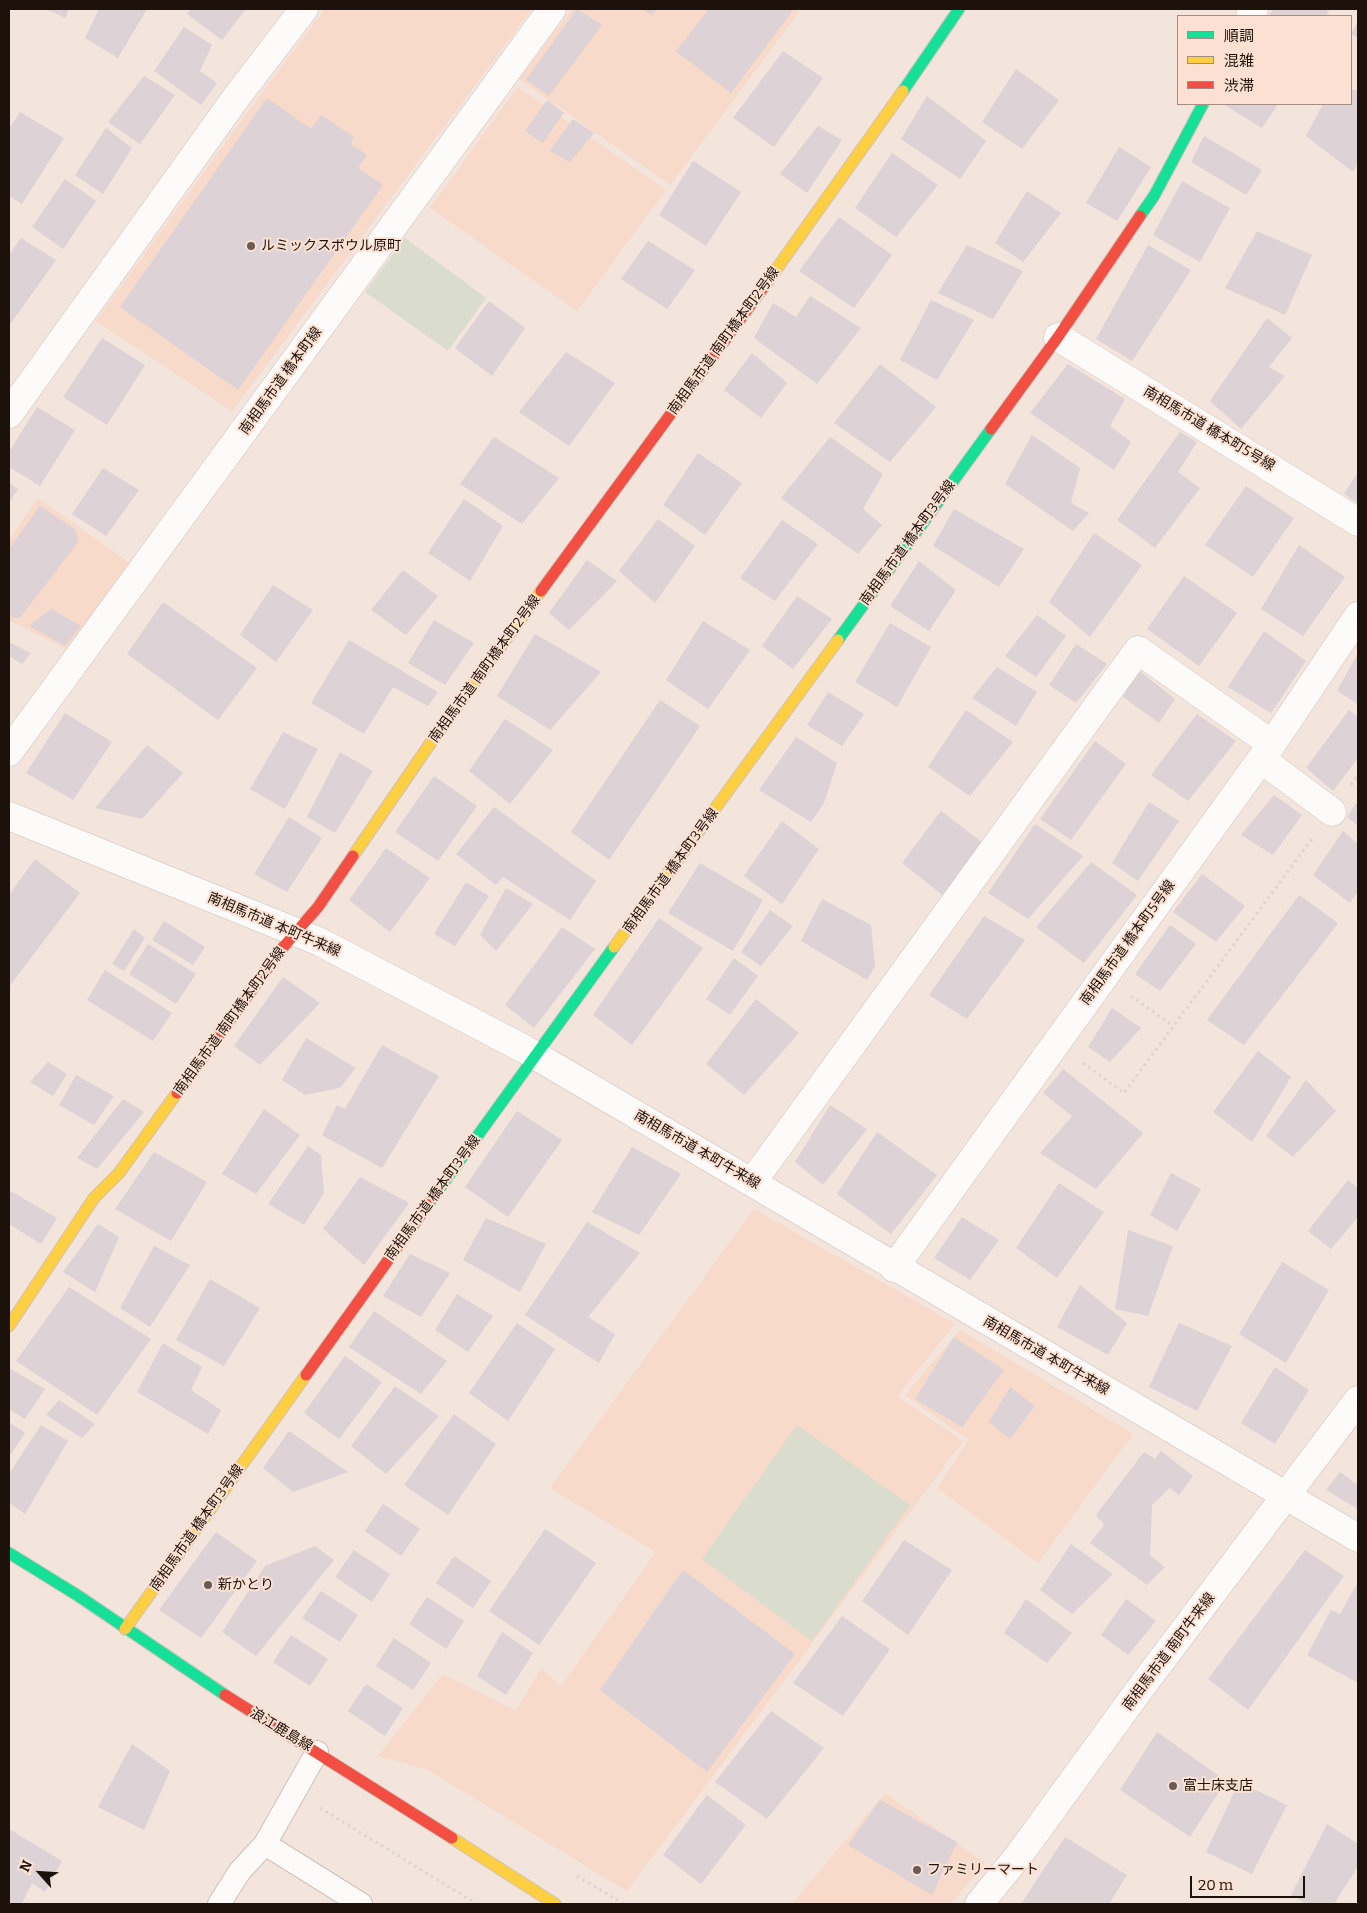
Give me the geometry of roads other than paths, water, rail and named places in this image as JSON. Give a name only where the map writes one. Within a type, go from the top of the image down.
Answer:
[{"type":"street","points":[[9,414],[232,103],[304,9]]},
{"type":"street","name":"南相馬市道 橋本町線","points":[[9,752],[552,9]]},
{"type":"street","name":"南相馬市道 南町橋本町2号線","points":[[9,1326],[94,1198],[119,1173],[279,952],[318,907],[434,738],[850,169],[959,9]]},
{"type":"street","name":"南相馬市道 橋本町3号線","points":[[124,1629],[536,1055],[1058,338],[1154,196],[1202,105]]},
{"type":"street","name":"南相馬市道 橋本町5号線","points":[[1058,338],[1358,522]]},
{"type":"street","name":"南相馬市道 橋本町5号線","points":[[894,1268],[1266,752],[1358,616]]},
{"type":"street","points":[[753,1181],[1138,650],[1266,752],[1332,812]]},
{"type":"street","name":"南相馬市道 本町牛来線","points":[[9,816],[318,941],[536,1055],[753,1181],[894,1268],[1358,1538]]},
{"type":"street","name":"南相馬市道 南町牛来線","points":[[980,1904],[1358,1400]]},
{"type":"street","name":"浪江鹿島線","points":[[9,1553],[76,1595],[124,1629],[251,1712],[555,1904]]},
{"type":"lane","points":[[219,1904],[240,1871],[265,1844],[317,1752]]},
{"type":"lane","points":[[265,1844],[361,1904]]},
{"type":"place","name":"ルミックスボウル原町","points":[[251,246]]},
{"type":"place","name":"新かとり","points":[[208,1585]]},
{"type":"place","name":"富士床支店","points":[[1173,1786]]},
{"type":"place","name":"ファミリーマート","points":[[917,1870]]}]
